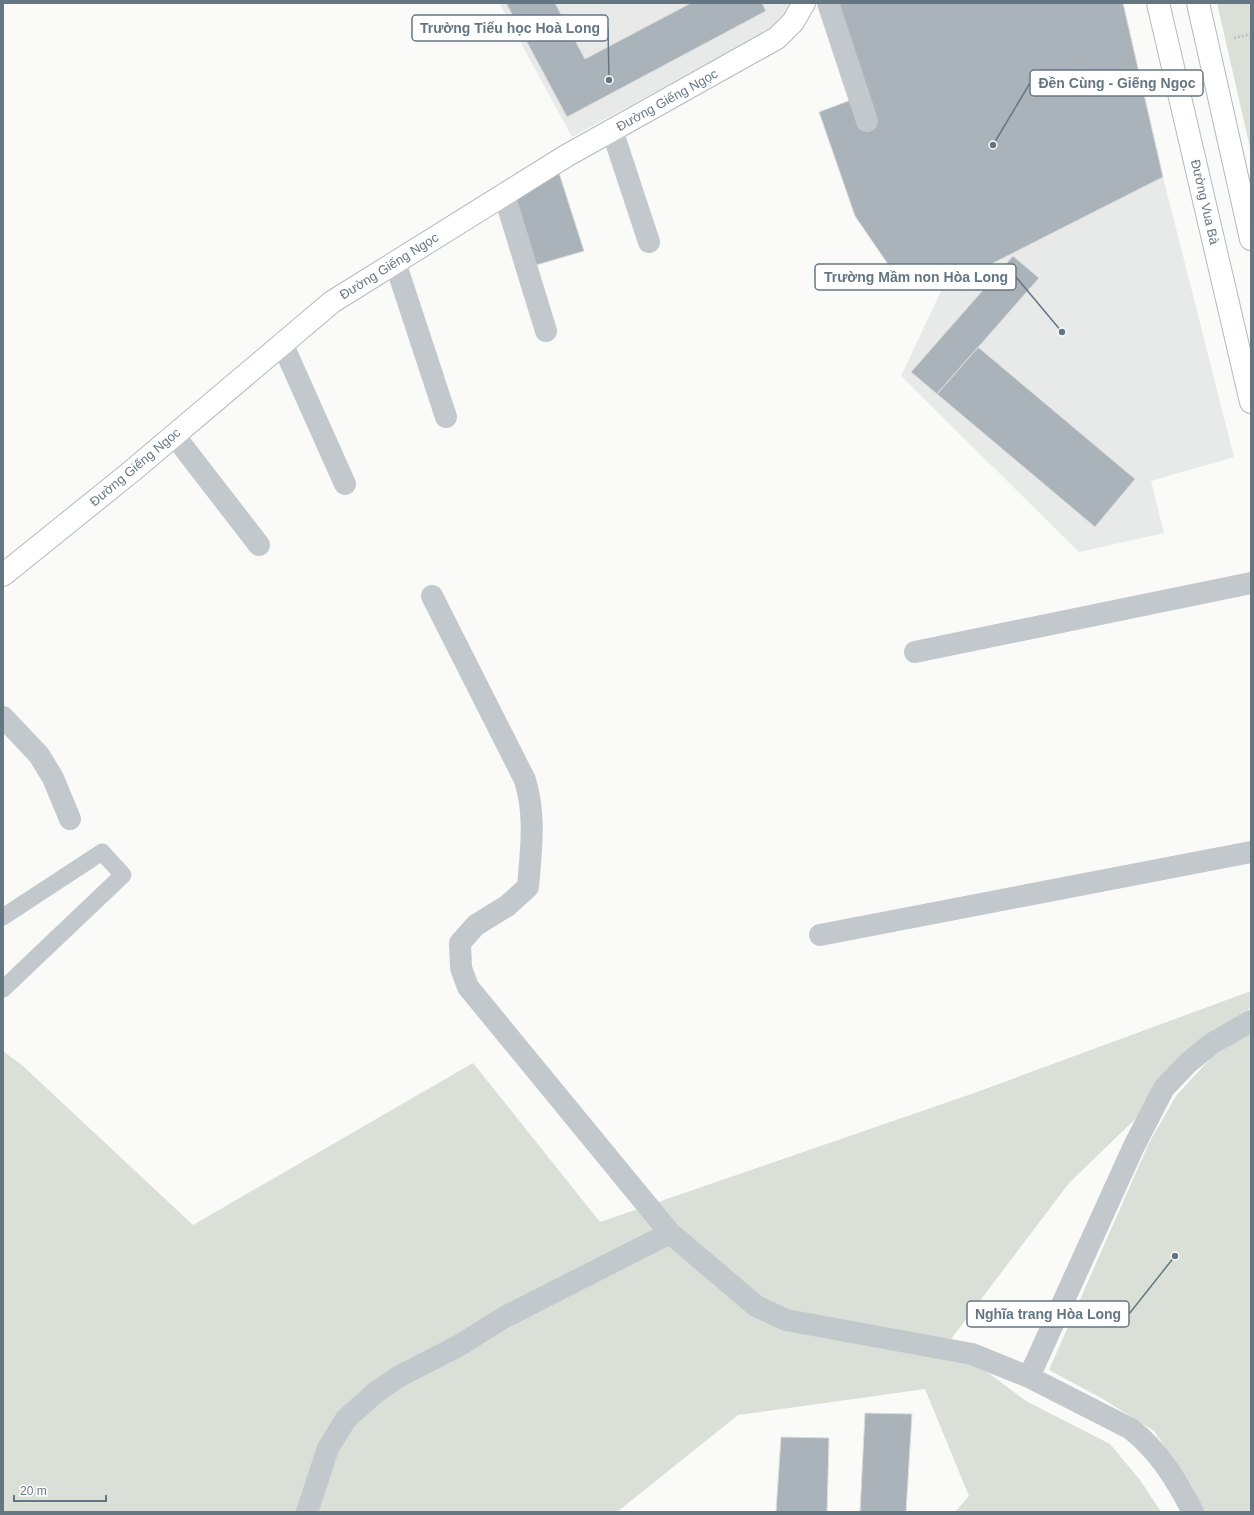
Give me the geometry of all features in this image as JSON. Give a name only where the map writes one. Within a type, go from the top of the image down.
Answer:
[{"type":"main road","name":"Đường Giếng Ngọc","points":[[3,575],[132,471],[332,302],[504,194],[612,130],[777,38],[793,22],[804,3]]},
{"type":"main road","name":"Đường Vua Bà","points":[[1158,3],[1251,402]]},
{"type":"main road","points":[[1198,3],[1251,239]]},
{"type":"street","points":[[828,3],[866,121]]},
{"type":"street","points":[[612,130],[649,242]]},
{"type":"street","points":[[504,194],[546,331]]},
{"type":"street","points":[[395,262],[446,417]]},
{"type":"street","points":[[282,343],[345,484]]},
{"type":"street","points":[[174,435],[259,545]]},
{"type":"street","points":[[915,652],[1251,583]]},
{"type":"street","points":[[432,596],[525,780],[531,800],[533,832],[528,887],[507,906],[476,925],[460,943],[461,968],[468,986],[670,1233],[750,1302],[786,1320],[972,1354],[1029,1377],[1131,1429],[1146,1441],[1177,1482],[1193,1512]]},
{"type":"street","points":[[3,717],[39,755],[53,778],[70,819]]},
{"type":"street","points":[[820,936],[1251,852]]},
{"type":"street","points":[[1029,1377],[1134,1146],[1164,1088],[1188,1063],[1211,1044],[1251,1021]]},
{"type":"street","points":[[307,1512],[328,1448],[346,1419],[375,1393],[398,1377],[460,1345],[503,1318],[670,1233]]},
{"type":"lane","points":[[3,917],[102,852],[123,875],[3,990]]},
{"type":"path","points":[[1232,39],[1251,34]]},
{"type":"shaded area","points":[[499,3],[791,3],[781,24],[572,137]]},
{"type":"shaded area","points":[[1217,3],[1251,3],[1251,152]]},
{"type":"shaded area","points":[[1163,177],[1234,457],[1151,481],[1164,533],[1079,552],[901,376],[942,289]]},
{"type":"shaded area","points":[[1251,991],[1251,1007],[1069,1183],[948,1343],[1026,1401],[1110,1444],[1140,1480],[1161,1512],[955,1512],[969,1496],[925,1389],[738,1415],[617,1512],[3,1512],[3,1051],[24,1067],[193,1225],[473,1063],[600,1222],[977,1092]]},
{"type":"shaded area","points":[[1251,1032],[1251,1512],[1204,1512],[1192,1486],[1154,1431],[1103,1399],[1049,1370],[1149,1143],[1176,1096],[1220,1048]]},
{"type":"building","points":[[506,3],[555,3],[585,59],[691,3],[762,3],[766,11],[567,117]]},
{"type":"building","points":[[830,3],[1123,3],[1163,177],[942,289],[892,270],[855,216],[819,112],[859,97]]},
{"type":"building","points":[[559,173],[584,251],[533,266],[511,198]]},
{"type":"building","points":[[1013,256],[1039,278],[937,394],[911,372]]},
{"type":"building","points":[[978,347],[1135,479],[1095,527],[937,394]]},
{"type":"building","points":[[865,1413],[912,1414],[906,1512],[860,1512]]},
{"type":"building","points":[[781,1437],[829,1438],[827,1512],[776,1512]]},
{"type":"place","name":"Trường Tiểu học Hoà Long","points":[[609,80]]},
{"type":"place","name":"Đền Cùng - Giếng Ngọc","points":[[993,145]]},
{"type":"place","name":"Trường Mầm non Hòa Long","points":[[1062,332]]},
{"type":"place","name":"Nghĩa trang Hòa Long","points":[[1175,1256]]}]
